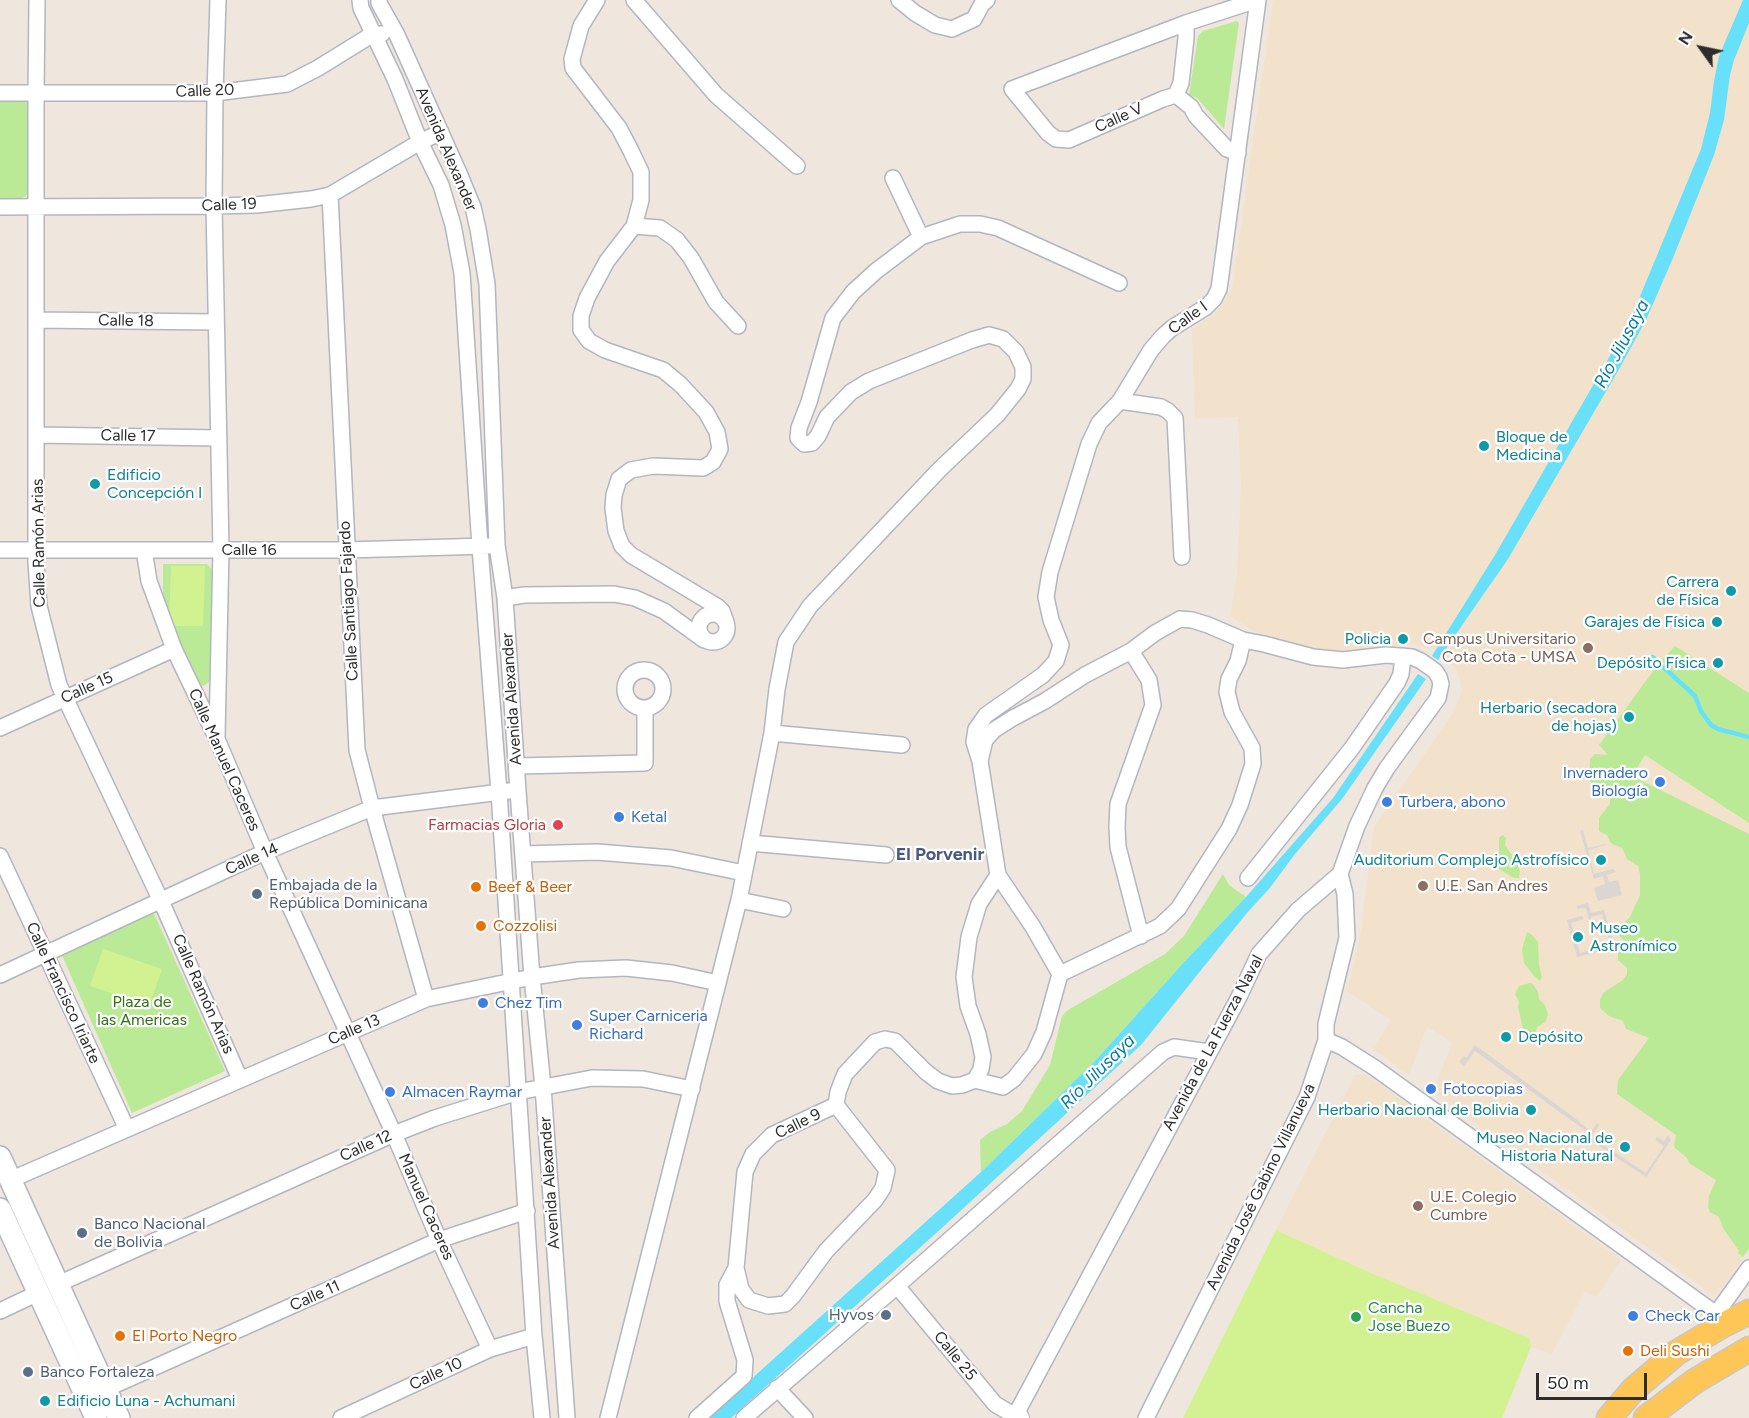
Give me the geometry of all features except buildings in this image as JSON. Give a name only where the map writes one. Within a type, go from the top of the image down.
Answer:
[{"type":"main road","points":[[0,1157],[5,1182],[58,1284],[96,1394],[96,1418]]},
{"type":"main road","points":[[0,1209],[38,1293],[96,1394],[119,1418]]},
{"type":"main road","points":[[38,1293],[58,1284]]},
{"type":"main road","points":[[1609,1418],[1633,1390],[1720,1319],[1749,1312]]},
{"type":"main road","points":[[1646,1418],[1695,1381],[1746,1356],[1720,1319]]},
{"type":"street","name":"Calle Ramón Arias","points":[[37,0],[36,320],[39,606],[51,657],[65,698],[161,901],[240,1079]]},
{"type":"street","points":[[217,739],[221,549],[214,206],[218,0]]},
{"type":"street","name":"Avenida Alexander","points":[[360,0],[361,8],[441,185],[453,225],[462,273],[480,547],[500,792],[534,1336],[542,1418]]},
{"type":"street","name":"Avenida Alexander","points":[[379,0],[397,35],[473,207],[487,284],[497,545],[505,598],[567,1418]]},
{"type":"street","points":[[505,598],[524,595],[614,594],[635,598],[664,611],[704,640],[713,643],[722,639],[727,632],[722,611],[631,555],[622,546],[616,531],[613,508],[619,479],[631,470],[653,466],[703,468],[713,462],[720,449],[717,432],[706,412],[680,384],[663,370],[605,350],[589,341],[581,330],[581,316],[587,298],[607,261],[634,226],[641,200],[641,172],[619,128],[573,68],[572,59],[580,26],[597,0]]},
{"type":"street","points":[[634,0],[716,95],[796,166]]},
{"type":"street","points":[[899,0],[935,25],[952,29],[974,19],[984,1]]},
{"type":"street","name":"Calle I","points":[[980,761],[974,742],[976,729],[986,715],[1043,675],[1056,661],[1061,645],[1051,620],[1046,597],[1050,572],[1089,444],[1099,423],[1119,401],[1151,350],[1163,336],[1206,307],[1220,289],[1257,0],[1186,23],[1012,89]]},
{"type":"street","points":[[1186,23],[1180,83],[1176,95],[1191,107],[1203,125],[1227,149],[1238,153]]},
{"type":"street","name":"Calle 20","points":[[0,93],[215,93],[287,84],[373,34]]},
{"type":"street","points":[[373,34],[397,35]]},
{"type":"street","name":"Calle V","points":[[1012,89],[1048,133],[1056,139],[1063,140],[1069,140],[1176,95]]},
{"type":"street","name":"Calle 19","points":[[0,207],[256,205],[311,199],[330,195],[441,132]]},
{"type":"street","points":[[893,178],[921,237]]},
{"type":"street","name":"Calle Santiago Fajardo","points":[[330,195],[357,750],[426,999]]},
{"type":"street","points":[[608,1418],[739,900],[772,733],[786,642],[810,606],[940,469],[997,415],[1018,389],[1023,379],[1023,367],[1016,352],[1003,339],[989,335],[972,340],[869,381],[851,392],[827,417],[812,443],[804,444],[798,438],[799,428],[809,402],[833,318],[853,292],[876,271],[921,237],[960,224],[980,224],[998,228],[1119,283]]},
{"type":"street","points":[[634,226],[660,228],[677,240],[692,258],[716,302],[738,326]]},
{"type":"street","name":"Calle 18","points":[[36,320],[215,322]]},
{"type":"street","points":[[1119,401],[1161,407],[1174,418],[1182,557]]},
{"type":"street","name":"Calle 17","points":[[37,435],[218,438]]},
{"type":"street","name":"Calle 16","points":[[0,550],[346,550],[497,545]]},
{"type":"street","name":"Calle Manuel Caceres","points":[[144,550],[149,581],[174,649],[217,739],[265,852],[347,1032]]},
{"type":"street","points":[[701,597],[705,611],[699,632],[704,640]]},
{"type":"street","points":[[684,625],[694,625],[706,616],[715,614],[720,615],[726,622]]},
{"type":"street","name":"Avenida de La Fuerza Naval","points":[[980,761],[985,740],[994,730],[1085,675],[1131,651],[1155,633],[1176,621],[1185,619],[1208,625],[1243,640],[1333,660],[1386,655],[1403,656],[1421,661],[1435,671],[1441,684],[1438,699],[1375,788],[1357,826],[1340,874],[1298,910],[1259,954],[1016,1417]]},
{"type":"street","points":[[1060,974],[1160,926],[1178,909],[1229,829],[1254,765],[1252,748],[1232,712],[1227,692],[1229,679],[1236,668],[1243,640]]},
{"type":"street","name":"Calle 15","points":[[0,728],[174,649]]},
{"type":"street","points":[[1131,651],[1149,680],[1153,705],[1118,804],[1117,827],[1118,847],[1141,936]]},
{"type":"street","points":[[1248,878],[1352,748],[1397,683],[1401,674],[1403,656]]},
{"type":"street","points":[[518,766],[645,764],[645,708]]},
{"type":"street","points":[[772,733],[902,745]]},
{"type":"street","points":[[980,761],[998,875],[1033,927],[1060,974],[1044,1032],[1034,1054],[1014,1079],[1003,1087],[975,1080],[981,1069],[982,1058],[978,1034],[968,1006],[964,977],[969,937],[979,904],[998,875]]},
{"type":"street","name":"Calle 14","points":[[0,975],[265,852],[372,808],[518,791]]},
{"type":"street","points":[[750,843],[886,855]]},
{"type":"street","points":[[524,854],[597,852],[671,858],[744,873]]},
{"type":"street","name":"Calle Francisco Iriarte","points":[[0,856],[127,1130]]},
{"type":"street","name":"Avenida José Gabino Villanueva","points":[[1146,1418],[1307,1097],[1326,1040],[1326,1024],[1347,938],[1345,894],[1340,874]]},
{"type":"street","points":[[739,900],[783,909]]},
{"type":"street","name":"Calle 13","points":[[5,1182],[426,999],[532,977],[579,970],[626,968],[672,973],[718,983]]},
{"type":"street","name":"Manuel Caceres","points":[[347,1032],[490,1349]]},
{"type":"street","name":"Calle 9","points":[[698,1418],[744,1376],[745,1360],[727,1301],[727,1285],[736,1268],[745,1172],[753,1154],[772,1135],[836,1105],[845,1074],[875,1042],[885,1039],[895,1041],[938,1081],[952,1086],[975,1080]]},
{"type":"street","points":[[1326,1040],[1376,1068],[1720,1319],[1749,1268]]},
{"type":"street","points":[[744,1418],[1163,1052],[1174,1047],[1209,1052]]},
{"type":"street","name":"Calle 12","points":[[58,1284],[394,1134],[435,1118],[518,1092],[592,1078],[643,1078],[692,1089]]},
{"type":"street","points":[[736,1268],[741,1289],[749,1300],[768,1306],[785,1304],[826,1251],[884,1188],[887,1170],[836,1105]]},
{"type":"street","name":"Calle 11","points":[[96,1394],[439,1240],[527,1211]]},
{"type":"street","name":"Calle 25","points":[[897,1286],[995,1404],[1016,1417]]},
{"type":"street","points":[[0,1311],[38,1293]]},
{"type":"street","name":"Calle 10","points":[[341,1418],[490,1349],[534,1336]]},
{"type":"street","points":[[777,1388],[805,1418]]},
{"type":"shaded area","name":"Campus Universitario Cota Cota - UMSA","points":[[1273,0],[1749,0],[1749,1249],[1714,1295],[1433,1093],[1452,1042],[1427,1027],[1409,1075],[1373,1049],[1391,1020],[1347,991],[1360,937],[1374,827],[1455,710],[1462,689],[1458,673],[1452,664],[1435,650],[1413,644],[1351,651],[1317,649],[1257,633],[1230,616],[1237,574],[1241,487],[1238,417],[1195,418],[1192,329],[1219,310],[1232,288]]},
{"type":"shaded area","points":[[1583,830],[1588,848],[1607,844],[1588,850],[1594,874],[1613,869],[1616,872],[1607,875],[1609,882],[1618,880],[1622,895],[1598,901],[1594,888],[1605,884],[1603,876],[1594,879],[1580,831]]},
{"type":"shaded area","points":[[1588,903],[1591,913],[1604,910],[1615,947],[1577,957],[1567,920],[1582,916],[1584,919],[1571,923],[1580,953],[1610,944],[1602,914],[1591,917],[1589,920],[1586,908],[1578,909],[1576,906]]},
{"type":"shaded area","points":[[1475,1045],[1588,1129],[1586,1131],[1475,1051],[1464,1066],[1459,1062],[1464,1056],[1466,1058]]},
{"type":"shaded area","name":"U.E. Colegio Cumbre","points":[[1356,1075],[1365,1075],[1378,1083],[1621,1260],[1596,1297],[1585,1291],[1552,1354],[1531,1347],[1528,1338],[1371,1273],[1276,1230]]},
{"type":"shaded area","points":[[1597,1123],[1599,1125],[1591,1137],[1646,1173],[1664,1146],[1655,1140],[1657,1137],[1664,1141],[1668,1135],[1671,1140],[1646,1177],[1587,1138]]},
{"type":"green space","points":[[1237,21],[1239,23],[1224,129],[1197,98],[1189,95],[1198,36],[1203,31]]},
{"type":"green space","points":[[0,100],[22,100],[28,105],[28,192],[22,198],[0,198]]},
{"type":"green space","points":[[163,564],[207,564],[213,571],[212,680],[203,686],[193,681],[163,606]]},
{"type":"green space","points":[[171,566],[205,566],[203,626],[169,626]]},
{"type":"green space","points":[[1675,646],[1749,693],[1749,823],[1645,755],[1632,776],[1749,834],[1749,1249],[1743,1257],[1738,1253],[1739,1251],[1723,1228],[1719,1217],[1710,1212],[1708,1207],[1709,1196],[1716,1180],[1689,1163],[1687,1158],[1675,1148],[1676,1135],[1617,1094],[1618,1080],[1649,1038],[1626,1029],[1623,1021],[1609,1016],[1600,1008],[1600,999],[1604,992],[1623,980],[1627,974],[1627,968],[1618,960],[1618,954],[1619,950],[1624,948],[1634,949],[1634,944],[1631,941],[1624,941],[1620,936],[1619,928],[1630,917],[1640,895],[1640,874],[1638,866],[1627,859],[1622,848],[1614,845],[1607,835],[1599,831],[1599,818],[1610,804],[1610,799],[1589,779],[1590,759],[1595,754],[1608,755],[1599,745],[1659,663]]},
{"type":"green space","points":[[1503,835],[1506,838],[1505,845],[1520,871],[1519,878],[1514,878],[1499,869],[1499,838]]},
{"type":"green space","points":[[1223,874],[1229,885],[1246,897],[1095,1061],[981,1172],[980,1140],[1007,1124],[1022,1111],[1050,1065],[1062,1016],[1068,1010],[1165,954],[1184,936]]},
{"type":"green space","name":"Plaza de las Americas","points":[[152,909],[225,1071],[132,1113],[60,951]]},
{"type":"green space","points":[[1527,932],[1538,942],[1542,977],[1540,981],[1524,963],[1522,950]]},
{"type":"green space","points":[[103,949],[162,969],[149,1006],[90,986]]},
{"type":"green space","points":[[1530,983],[1538,992],[1539,999],[1545,1005],[1548,1014],[1546,1021],[1537,1027],[1535,1033],[1530,1034],[1523,1029],[1519,1002],[1515,994],[1519,986]]},
{"type":"green space","name":"Cancha Jose Buezo","points":[[1276,1230],[1371,1273],[1529,1338],[1531,1347],[1502,1418],[1183,1418]]},
{"type":"water","name":"Río Jilusaya","points":[[1743,0],[1749,0],[1749,23],[1730,75],[1724,120],[1714,155],[1646,320],[1508,559],[1438,660],[1432,656],[1495,555],[1629,323],[1701,149],[1710,113],[1719,56]]},
{"type":"water","name":"Río Jilusaya","points":[[1418,674],[1426,679],[1342,799],[1141,1045],[731,1418],[708,1418],[981,1172],[1095,1061],[1246,897],[1333,798]]},
{"type":"waterway","points":[[1660,664],[1695,696],[1701,711],[1711,725],[1749,737]]},
{"type":"place","name":"Bloque de Medicina","points":[[1484,446]]},
{"type":"place","name":"Edificio Concepción I","points":[[95,484]]},
{"type":"place","name":"Carrera de Física","points":[[1731,591]]},
{"type":"place","name":"Garajes de Física","points":[[1717,622]]},
{"type":"place","name":"Policia","points":[[1403,639]]},
{"type":"place","name":"Campus Universitario Cota Cota - UMSA","points":[[1588,648]]},
{"type":"place","name":"Depósito Física","points":[[1718,663]]},
{"type":"place","name":"Herbario (secadora de hojas)","points":[[1629,717]]},
{"type":"place","name":"Invernadero Biología","points":[[1660,782]]},
{"type":"place","name":"Turbera, abono","points":[[1387,802]]},
{"type":"place","name":"Ketal","points":[[619,817]]},
{"type":"place","name":"Farmacias Gloria","points":[[558,825]]},
{"type":"place","name":"Auditorium Complejo Astrofísico","points":[[1601,860]]},
{"type":"place","name":"U.E. San Andres","points":[[1423,886]]},
{"type":"place","name":"Beef & Beer","points":[[476,887]]},
{"type":"place","name":"Embajada de la República Dominicana","points":[[257,894]]},
{"type":"place","name":"Cozzolisi","points":[[481,926]]},
{"type":"place","name":"Museo Astronímico","points":[[1578,937]]},
{"type":"place","name":"Chez Tim","points":[[483,1003]]},
{"type":"place","name":"Super Carniceria Richard","points":[[577,1025]]},
{"type":"place","name":"Depósito","points":[[1506,1037]]},
{"type":"place","name":"Fotocopias","points":[[1431,1089]]},
{"type":"place","name":"Almacen Raymar","points":[[390,1092]]},
{"type":"place","name":"Herbario Nacional de Bolivia","points":[[1531,1110]]},
{"type":"place","name":"Museo Nacional de Historia Natural","points":[[1625,1147]]},
{"type":"place","name":"U.E. Colegio Cumbre","points":[[1418,1206]]},
{"type":"place","name":"Banco Nacional de Bolivia","points":[[82,1233]]},
{"type":"place","name":"Hyvos","points":[[886,1315]]},
{"type":"place","name":"Check Car","points":[[1633,1316]]},
{"type":"place","name":"Cancha Jose Buezo","points":[[1356,1317]]},
{"type":"place","name":"El Porto Negro","points":[[120,1336]]},
{"type":"place","name":"Deli Sushi","points":[[1628,1351]]},
{"type":"place","name":"Banco Fortaleza","points":[[28,1372]]},
{"type":"place","name":"Edificio Luna - Achumani","points":[[45,1401]]},
{"type":"district","name":"El Porvenir","points":[[940,855]]}]
